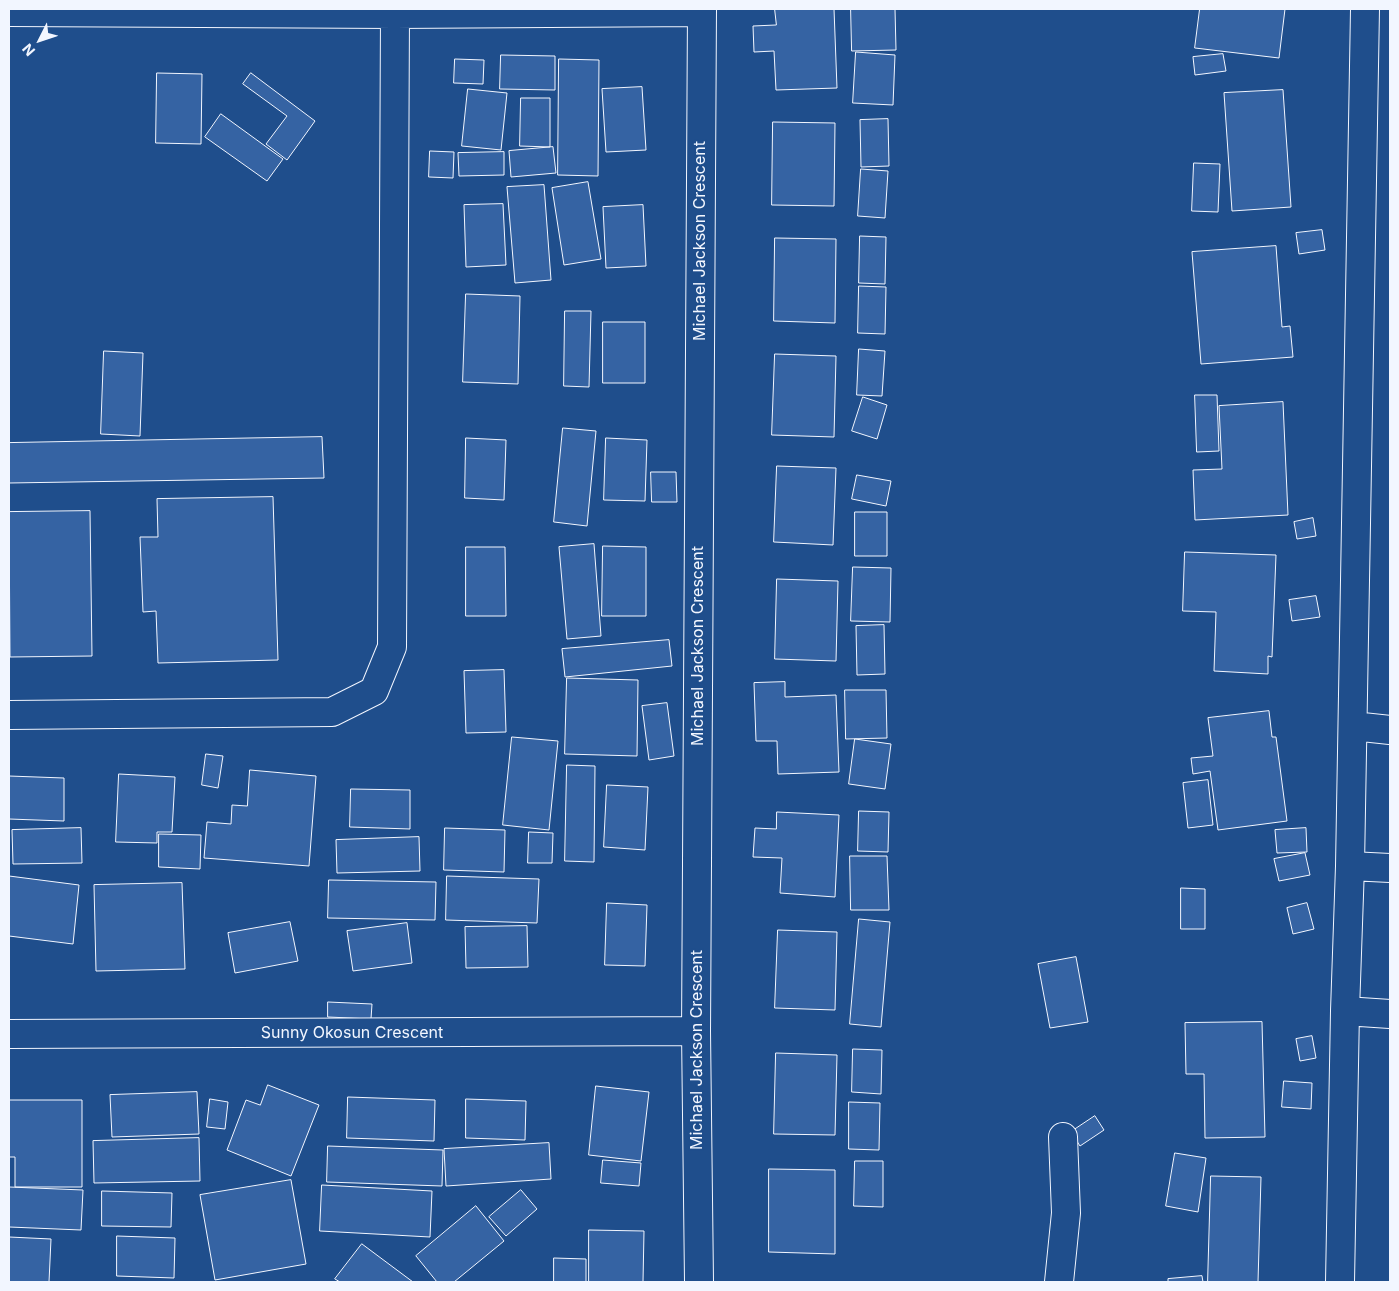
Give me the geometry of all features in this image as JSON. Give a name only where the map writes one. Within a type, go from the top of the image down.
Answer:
[{"type":"street","points":[[1340,1282],[1353,726],[1365,9]]},
{"type":"street","points":[[9,12],[395,14],[702,10]]},
{"type":"street","name":"Michael Jackson Crescent","points":[[699,1282],[696,1031],[702,10]]},
{"type":"street","points":[[9,715],[332,712],[374,691],[392,647],[395,14]]},
{"type":"street","points":[[1353,726],[1390,730]]},
{"type":"street","points":[[1350,866],[1390,868]]},
{"type":"street","points":[[1345,1011],[1390,1014]]},
{"type":"street","name":"Sunny Okosun Crescent","points":[[9,1034],[696,1031]]},
{"type":"street","points":[[1059,1282],[1066,1213],[1063,1137]]},
{"type":"building","points":[[775,9],[834,9],[837,88],[776,90],[774,51],[754,52],[753,26],[776,25]]},
{"type":"building","points":[[851,9],[895,9],[896,50],[852,51]]},
{"type":"building","points":[[1200,9],[1285,9],[1279,58],[1195,48]]},
{"type":"building","points":[[856,52],[895,55],[893,105],[853,103]]},
{"type":"building","points":[[1223,54],[1226,71],[1195,75],[1193,57]]},
{"type":"building","points":[[501,55],[555,56],[555,90],[500,89]]},
{"type":"building","points":[[455,59],[484,60],[483,84],[454,83]]},
{"type":"building","points":[[559,59],[599,60],[598,176],[558,175]]},
{"type":"building","points":[[157,73],[202,74],[201,144],[156,143]]},
{"type":"building","points":[[251,73],[315,121],[287,160],[266,144],[287,116],[243,84]]},
{"type":"building","points":[[642,87],[646,150],[606,152],[602,89]]},
{"type":"building","points":[[468,89],[507,93],[501,150],[462,146]]},
{"type":"building","points":[[1283,90],[1291,207],[1232,211],[1224,93]]},
{"type":"building","points":[[521,98],[550,98],[550,147],[520,146]]},
{"type":"building","points":[[221,114],[283,159],[267,181],[205,137]]},
{"type":"building","points":[[888,119],[889,166],[861,167],[860,120]]},
{"type":"building","points":[[773,122],[835,123],[834,206],[772,205]]},
{"type":"building","points":[[553,147],[556,173],[511,177],[509,151]]},
{"type":"building","points":[[430,151],[454,152],[453,178],[429,177]]},
{"type":"building","points":[[504,152],[504,175],[459,176],[458,153]]},
{"type":"building","points":[[1194,163],[1220,164],[1218,212],[1192,211]]},
{"type":"building","points":[[861,169],[888,171],[885,218],[858,216]]},
{"type":"building","points":[[588,182],[601,259],[564,265],[552,188]]},
{"type":"building","points":[[544,185],[551,280],[515,283],[507,187]]},
{"type":"building","points":[[503,204],[506,265],[466,267],[464,205]]},
{"type":"building","points":[[643,205],[646,266],[606,268],[603,207]]},
{"type":"building","points":[[1322,230],[1325,250],[1299,254],[1296,233]]},
{"type":"building","points":[[860,236],[886,237],[885,284],[859,283]]},
{"type":"building","points":[[775,238],[836,239],[835,323],[774,321]]},
{"type":"building","points":[[1276,246],[1282,327],[1290,326],[1293,357],[1201,364],[1192,252]]},
{"type":"building","points":[[859,286],[886,287],[885,334],[858,333]]},
{"type":"building","points":[[466,294],[520,296],[518,384],[463,382]]},
{"type":"building","points":[[565,311],[591,311],[589,387],[564,386]]},
{"type":"building","points":[[603,322],[645,322],[645,383],[603,383]]},
{"type":"building","points":[[859,349],[885,351],[882,396],[857,395]]},
{"type":"building","points":[[104,351],[143,353],[140,436],[101,434]]},
{"type":"building","points":[[775,354],[836,356],[834,437],[772,435]]},
{"type":"building","points":[[1195,395],[1217,395],[1219,451],[1197,452]]},
{"type":"building","points":[[863,397],[887,405],[877,439],[852,431]]},
{"type":"building","points":[[1283,402],[1288,515],[1195,520],[1193,470],[1222,469],[1219,406]]},
{"type":"building","points":[[563,428],[596,431],[587,526],[554,522]]},
{"type":"building","points":[[322,437],[324,478],[9,483],[9,443]]},
{"type":"building","points":[[466,438],[506,440],[504,500],[465,498]]},
{"type":"building","points":[[606,438],[647,440],[645,501],[604,500]]},
{"type":"building","points":[[777,466],[836,468],[833,545],[774,542]]},
{"type":"building","points":[[651,472],[676,472],[677,502],[652,502]]},
{"type":"building","points":[[857,475],[891,481],[886,506],[852,499]]},
{"type":"building","points":[[273,497],[278,660],[158,663],[156,611],[143,612],[140,537],[158,537],[157,499]]},
{"type":"building","points":[[90,511],[92,656],[10,657],[9,512]]},
{"type":"building","points":[[855,512],[887,512],[887,556],[855,556]]},
{"type":"building","points":[[1313,518],[1316,536],[1297,539],[1294,522]]},
{"type":"building","points":[[594,544],[601,636],[567,639],[559,547]]},
{"type":"building","points":[[603,546],[646,547],[646,616],[602,616]]},
{"type":"building","points":[[466,547],[505,547],[506,616],[466,616]]},
{"type":"building","points":[[1185,552],[1276,555],[1272,657],[1268,656],[1268,674],[1214,671],[1216,612],[1183,611]]},
{"type":"building","points":[[853,567],[891,568],[890,622],[851,621]]},
{"type":"building","points":[[777,579],[838,581],[836,661],[775,659]]},
{"type":"building","points":[[1316,596],[1320,617],[1292,621],[1289,600]]},
{"type":"building","points":[[884,625],[885,674],[857,675],[856,626]]},
{"type":"building","points":[[669,640],[672,666],[565,677],[562,649]]},
{"type":"building","points":[[504,670],[506,732],[466,733],[464,671]]},
{"type":"building","points":[[567,678],[638,680],[637,756],[565,754]]},
{"type":"building","points":[[785,682],[785,697],[836,695],[839,772],[778,774],[777,741],[756,741],[754,683]]},
{"type":"building","points":[[845,690],[886,690],[887,738],[846,739]]},
{"type":"building","points":[[667,703],[674,756],[649,760],[642,706]]},
{"type":"building","points":[[1269,711],[1272,737],[1276,737],[1287,821],[1218,830],[1210,771],[1193,774],[1191,758],[1213,756],[1208,718]]},
{"type":"building","points":[[512,737],[558,741],[549,830],[503,825]]},
{"type":"building","points":[[855,739],[891,744],[885,789],[849,784]]},
{"type":"building","points":[[206,754],[223,756],[218,788],[202,785]]},
{"type":"building","points":[[567,765],[595,766],[594,862],[565,861]]},
{"type":"building","points":[[250,770],[316,776],[309,866],[204,858],[207,822],[231,824],[232,805],[247,806]]},
{"type":"building","points":[[119,774],[175,777],[172,832],[157,832],[157,843],[116,842]]},
{"type":"building","points":[[9,776],[64,778],[64,821],[9,819]]},
{"type":"building","points":[[1208,780],[1213,825],[1188,828],[1183,783]]},
{"type":"building","points":[[607,785],[648,787],[645,850],[604,847]]},
{"type":"building","points":[[351,789],[410,790],[410,829],[350,827]]},
{"type":"building","points":[[859,811],[889,812],[888,852],[858,851]]},
{"type":"building","points":[[777,812],[839,815],[835,897],[780,893],[782,858],[753,857],[755,828],[776,829]]},
{"type":"building","points":[[81,828],[82,863],[13,864],[12,830]]},
{"type":"building","points":[[445,828],[505,830],[504,872],[444,870]]},
{"type":"building","points":[[1306,828],[1307,852],[1277,853],[1275,830]]},
{"type":"building","points":[[529,832],[553,833],[552,863],[528,863]]},
{"type":"building","points":[[159,834],[201,835],[200,869],[159,867]]},
{"type":"building","points":[[419,837],[420,871],[337,873],[336,840]]},
{"type":"building","points":[[1305,853],[1310,875],[1279,881],[1274,859]]},
{"type":"building","points":[[850,856],[887,856],[889,910],[851,910]]},
{"type":"building","points":[[9,876],[79,885],[73,944],[9,936]]},
{"type":"building","points":[[447,876],[539,879],[537,923],[446,920]]},
{"type":"building","points":[[329,880],[436,882],[435,920],[328,918]]},
{"type":"building","points":[[182,883],[185,969],[96,971],[94,885]]},
{"type":"building","points":[[1181,888],[1205,889],[1205,929],[1181,929]]},
{"type":"building","points":[[607,903],[647,905],[645,966],[605,965]]},
{"type":"building","points":[[1307,903],[1314,929],[1293,934],[1287,908]]},
{"type":"building","points":[[859,919],[890,922],[881,1027],[850,1024]]},
{"type":"building","points":[[290,922],[298,961],[235,973],[228,933]]},
{"type":"building","points":[[407,923],[412,963],[353,971],[347,931]]},
{"type":"building","points":[[527,926],[528,967],[466,968],[465,927]]},
{"type":"building","points":[[778,930],[837,932],[835,1010],[775,1008]]},
{"type":"building","points":[[1076,957],[1088,1022],[1050,1028],[1038,964]]},
{"type":"building","points":[[328,1002],[372,1004],[371,1019],[328,1017]]},
{"type":"building","points":[[1262,1022],[1265,1137],[1205,1138],[1204,1074],[1186,1074],[1185,1023]]},
{"type":"building","points":[[1312,1036],[1316,1058],[1300,1061],[1296,1039]]},
{"type":"building","points":[[853,1049],[882,1050],[881,1094],[852,1092]]},
{"type":"building","points":[[776,1053],[837,1055],[835,1135],[774,1134]]},
{"type":"building","points":[[1284,1081],[1312,1083],[1311,1109],[1282,1107]]},
{"type":"building","points":[[268,1085],[319,1105],[291,1176],[227,1150],[246,1100],[260,1105]]},
{"type":"building","points":[[596,1086],[649,1092],[641,1161],[589,1155]]},
{"type":"building","points":[[197,1092],[199,1134],[112,1137],[110,1095]]},
{"type":"building","points":[[348,1097],[435,1100],[434,1141],[347,1138]]},
{"type":"building","points":[[210,1099],[228,1102],[225,1129],[207,1127]]},
{"type":"building","points":[[466,1099],[526,1101],[525,1140],[466,1138]]},
{"type":"building","points":[[9,1100],[82,1100],[82,1187],[15,1187],[15,1157],[9,1157]]},
{"type":"building","points":[[849,1102],[880,1103],[879,1150],[849,1149]]},
{"type":"building","points":[[1095,1116],[1104,1130],[1080,1146],[1071,1132]]},
{"type":"building","points":[[199,1138],[200,1181],[94,1183],[93,1141]]},
{"type":"building","points":[[549,1143],[551,1179],[446,1186],[444,1149]]},
{"type":"building","points":[[328,1146],[443,1150],[442,1186],[327,1182]]},
{"type":"building","points":[[1175,1153],[1206,1158],[1198,1212],[1166,1206]]},
{"type":"building","points":[[603,1160],[641,1163],[639,1186],[601,1183]]},
{"type":"building","points":[[855,1161],[883,1161],[883,1207],[854,1206]]},
{"type":"building","points":[[769,1169],[835,1170],[835,1254],[769,1252]]},
{"type":"building","points":[[1211,1176],[1261,1177],[1258,1282],[1208,1282]]},
{"type":"building","points":[[291,1180],[306,1264],[215,1280],[200,1195]]},
{"type":"building","points":[[322,1185],[432,1191],[430,1237],[320,1231]]},
{"type":"building","points":[[9,1187],[83,1190],[81,1230],[9,1227]]},
{"type":"building","points":[[521,1190],[537,1209],[506,1236],[489,1217]]},
{"type":"building","points":[[102,1191],[172,1193],[171,1227],[102,1226]]},
{"type":"building","points":[[476,1206],[504,1241],[454,1282],[437,1282],[416,1256]]},
{"type":"building","points":[[589,1230],[644,1231],[643,1282],[589,1282]]},
{"type":"building","points":[[117,1236],[175,1238],[174,1278],[117,1276]]},
{"type":"building","points":[[9,1237],[51,1239],[49,1282],[9,1282]]},
{"type":"building","points":[[362,1244],[413,1282],[340,1282],[335,1279]]},
{"type":"building","points":[[554,1258],[586,1259],[586,1282],[554,1282]]},
{"type":"building","points":[[1202,1276],[1203,1282],[1168,1282],[1168,1279]]}]
